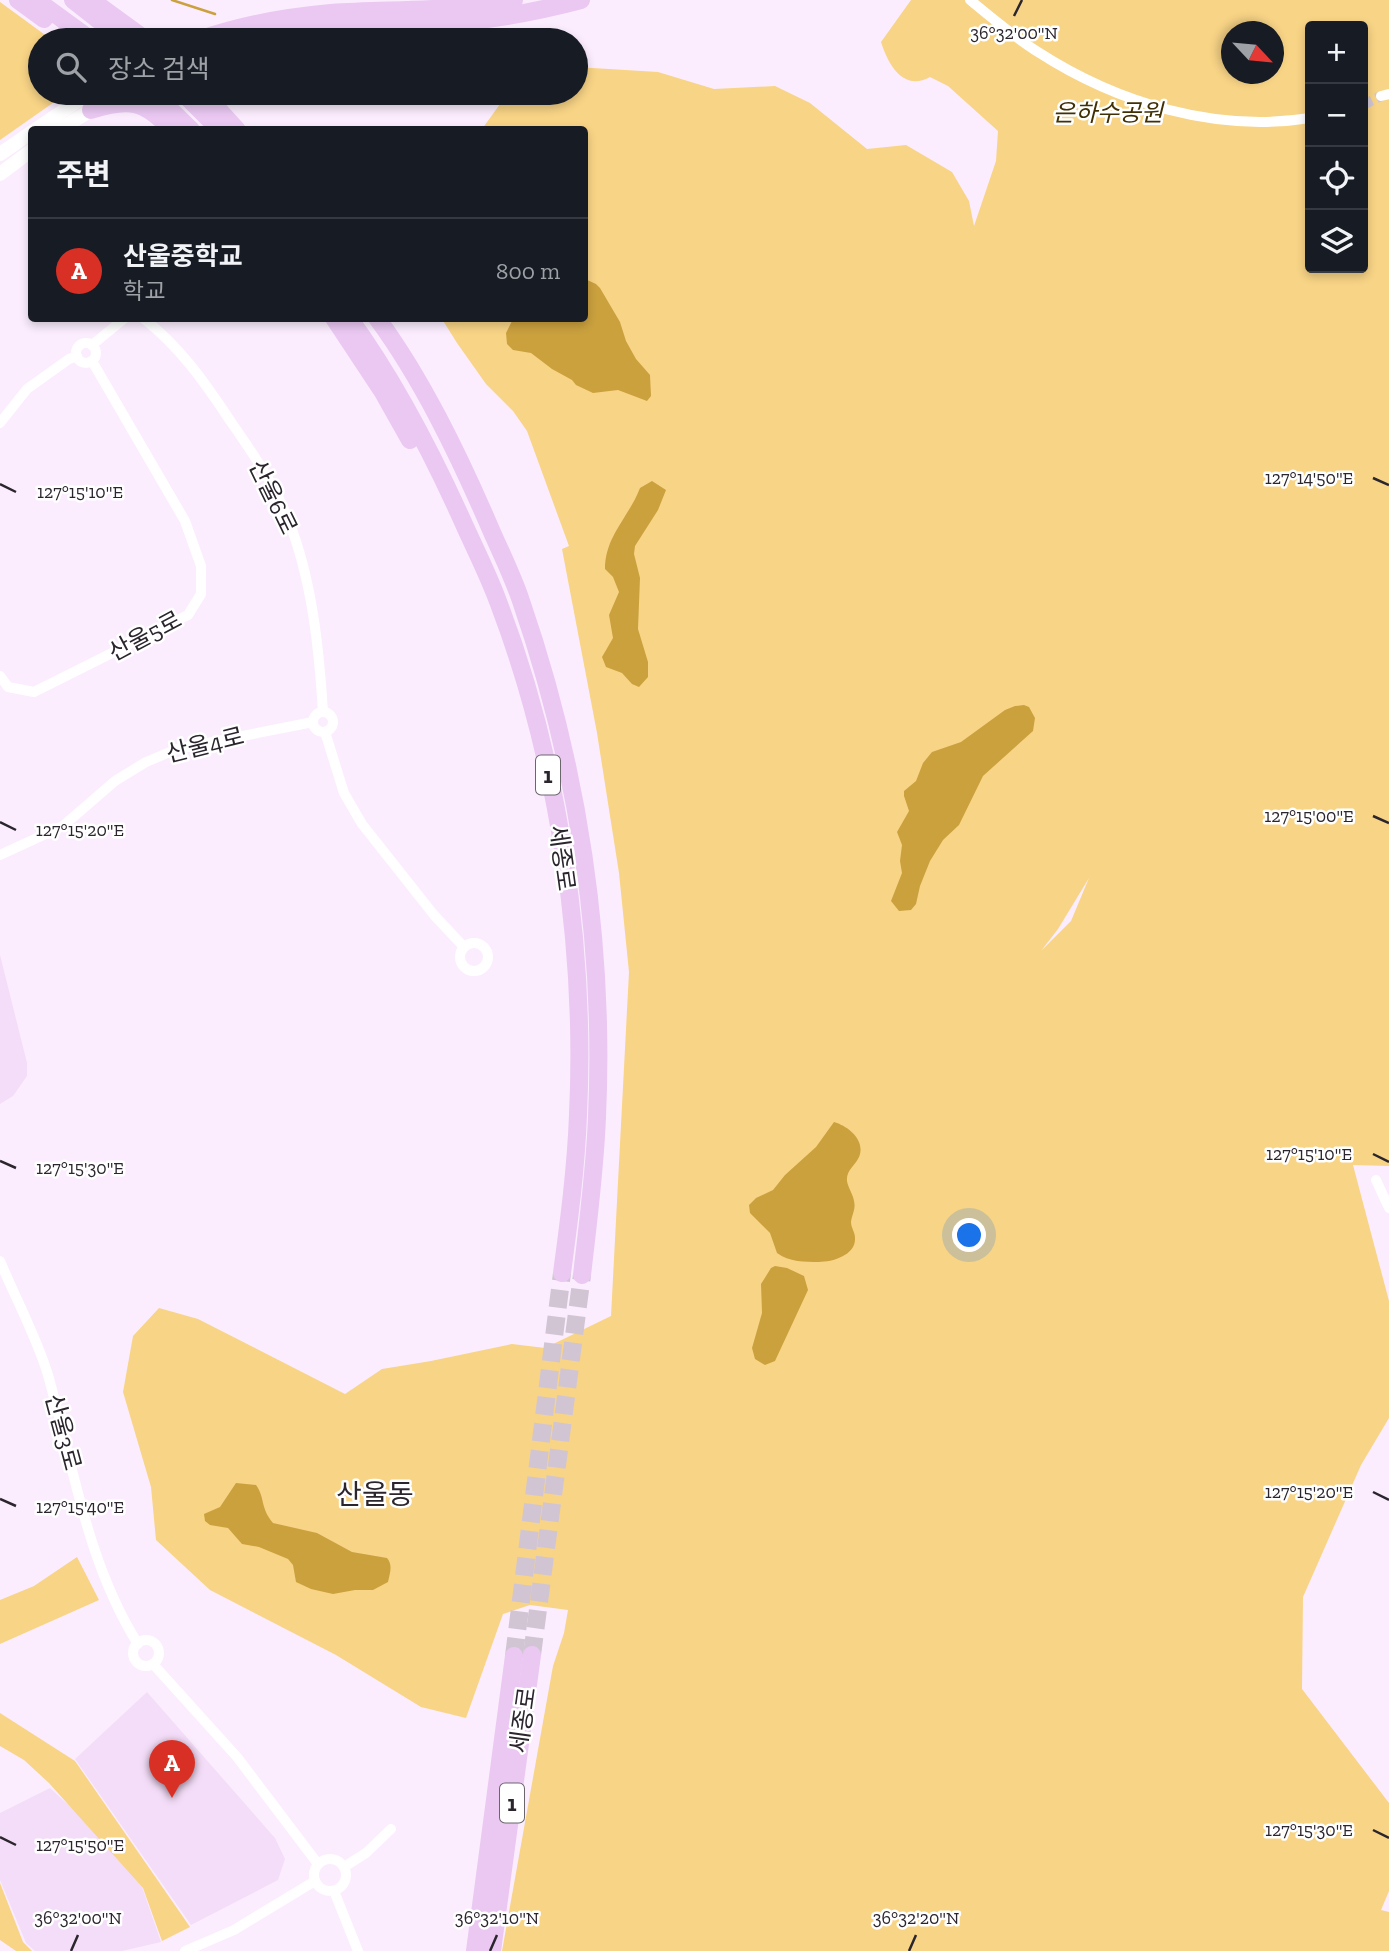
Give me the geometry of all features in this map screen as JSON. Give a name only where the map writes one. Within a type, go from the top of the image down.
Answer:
[{"type":"highway","points":[[19,0],[65,28]]},
{"type":"highway","points":[[36,0],[70,28]]},
{"type":"highway","points":[[73,0],[94,8],[122,28]]},
{"type":"highway","points":[[242,28],[329,13],[439,10],[514,0]]},
{"type":"highway","points":[[366,28],[476,22],[531,13],[582,0]]},
{"type":"highway","points":[[101,105],[120,105]]},
{"type":"highway","points":[[139,105],[155,112]]},
{"type":"highway","points":[[150,105],[168,126]]},
{"type":"highway","points":[[165,105],[187,126]]},
{"type":"highway","points":[[195,105],[214,123]]},
{"type":"highway","points":[[215,105],[234,126]]},
{"type":"highway","points":[[337,322],[383,392],[439,494],[486,591],[526,687]]},
{"type":"highway","name":"세종로","points":[[352,322],[404,404],[440,472],[499,604],[526,687],[548,775],[562,849],[574,951],[579,1038],[578,1114],[572,1198],[562,1273]]},
{"type":"highway","name":"세종로","points":[[379,322],[463,466],[520,599],[569,771],[584,856],[598,1034],[597,1116],[582,1275]]},
{"type":"highway","points":[[390,322],[428,382],[476,477],[529,607],[546,683]]},
{"type":"highway","name":"세종로","points":[[475,1951],[523,1655],[492,1951]]},
{"type":"main road","points":[[41,126],[77,105]]},
{"type":"main road","points":[[63,126],[82,105]]},
{"type":"main road","points":[[0,155],[28,135]]},
{"type":"main road","points":[[0,174],[28,153]]},
{"type":"street","points":[[970,0],[1037,52],[1123,96],[1218,119],[1284,121],[1305,119]]},
{"type":"street","points":[[92,345],[120,322]]},
{"type":"street","name":"산울6로","points":[[147,322],[206,383],[271,483],[289,520],[307,582],[323,712]]},
{"type":"street","points":[[87,343],[92,345],[96,353],[92,361],[83,362],[77,356],[77,350],[87,343]]},
{"type":"street","points":[[0,423],[27,389],[77,356]]},
{"type":"street","name":"산울5로","points":[[0,676],[8,687],[34,692],[188,615],[201,594],[201,566],[185,521],[92,361]]},
{"type":"street","points":[[323,712],[332,720],[331,727],[325,732],[316,730],[313,722],[315,716],[323,712]]},
{"type":"street","name":"산울4로","points":[[0,855],[63,825],[115,781],[146,762],[177,749],[313,722]]},
{"type":"street","points":[[325,732],[344,793],[363,826],[434,915],[464,947]]},
{"type":"street","points":[[1376,1180],[1389,1208]]},
{"type":"street","name":"산울3로","points":[[0,1261],[47,1371],[94,1550],[115,1604],[138,1644]]},
{"type":"street","points":[[150,1641],[157,1646],[159,1654],[153,1664],[144,1666],[137,1662],[134,1655],[138,1644],[150,1641]]},
{"type":"street","points":[[153,1664],[237,1757],[318,1864]]},
{"type":"street","points":[[344,1867],[366,1853],[391,1829]]},
{"type":"street","points":[[332,1858],[344,1867],[343,1884],[334,1891],[323,1890],[315,1881],[313,1873],[318,1864],[332,1858]]},
{"type":"street","points":[[185,1951],[234,1930],[315,1881]]},
{"type":"street","points":[[334,1891],[358,1951]]},
{"type":"shaded area","points":[[588,280],[600,288],[620,322],[636,359],[650,375],[651,396],[647,401],[618,390],[593,393],[576,385],[531,353],[513,350],[507,344],[506,333],[512,322],[588,322]]},
{"type":"shaded area","points":[[652,481],[666,490],[658,510],[635,546],[634,554],[640,578],[638,629],[648,662],[648,677],[639,687],[632,684],[622,673],[606,667],[602,657],[613,638],[609,615],[619,592],[613,577],[605,569],[613,537],[640,488]]},
{"type":"shaded area","points":[[1024,705],[1029,707],[1035,718],[1033,731],[983,776],[959,825],[943,840],[930,861],[916,904],[911,910],[899,911],[891,901],[902,873],[902,845],[897,832],[909,811],[904,791],[916,781],[923,763],[932,752],[961,742],[1005,710]]},
{"type":"shaded area","points":[[0,955],[27,1063],[27,1076],[13,1096],[0,1104]]},
{"type":"shaded area","points":[[834,1122],[850,1130],[858,1140],[861,1151],[847,1177],[854,1204],[851,1222],[854,1244],[848,1253],[831,1261],[808,1262],[787,1258],[777,1253],[770,1233],[750,1213],[749,1205],[756,1198],[773,1190],[785,1175],[816,1147]]},
{"type":"shaded area","points":[[775,1266],[804,1276],[808,1290],[775,1361],[765,1365],[755,1359],[752,1348],[762,1313],[761,1284]]},
{"type":"shaded area","points":[[236,1483],[256,1485],[273,1523],[317,1533],[352,1552],[387,1558],[390,1566],[388,1582],[373,1590],[333,1594],[296,1582],[293,1565],[288,1559],[259,1547],[242,1544],[228,1528],[210,1525],[205,1521],[204,1514],[220,1507]]},
{"type":"shaded area","points":[[147,1692],[275,1838],[285,1859],[278,1880],[191,1925],[75,1759]]},
{"type":"shaded area","points":[[50,1788],[87,1822],[142,1887],[161,1942],[122,1951],[35,1951],[26,1943],[0,1880],[0,1813]]},
{"type":"green space","name":"은하수공원","points":[[911,0],[1389,0],[1389,1166],[1353,1165],[1389,1301],[1389,1418],[1361,1465],[1303,1597],[1302,1689],[1389,1803],[1389,1891],[1381,1910],[1389,1912],[1389,1951],[502,1951],[553,1666],[568,1610],[530,1605],[503,1614],[466,1718],[421,1707],[336,1655],[210,1590],[156,1540],[151,1487],[123,1392],[133,1336],[159,1308],[198,1319],[345,1394],[382,1369],[512,1344],[545,1348],[611,1316],[629,972],[619,873],[597,733],[562,549],[569,546],[527,431],[513,411],[486,384],[444,322],[588,322],[588,126],[484,126],[499,105],[588,105],[588,68],[658,72],[714,89],[775,86],[810,103],[867,149],[906,145],[952,172],[969,201],[974,226],[996,161],[998,131],[948,86],[930,77],[912,81],[904,78],[892,67],[881,42]],"holes":[[[1089,878],[1071,921],[1041,951],[1058,929]]]},
{"type":"green space","points":[[0,2],[36,28],[28,28],[28,105],[50,105],[0,140]]},
{"type":"green space","points":[[77,1557],[99,1600],[0,1644],[0,1600],[34,1586]]},
{"type":"green space","points":[[0,1713],[75,1761],[190,1927],[162,1941],[143,1888],[49,1783],[24,1760],[0,1746]]},
{"type":"green space","points":[[0,1883],[23,1942],[32,1951],[16,1951],[0,1940]]},
{"type":"waterway","points":[[172,0],[215,14]]},
{"type":"tunnel","points":[[1368,102],[1381,96]]},
{"type":"tunnel","points":[[514,1656],[562,1273]]},
{"type":"tunnel","points":[[532,1655],[582,1275]]},
{"type":"place","name":"산울중학교","points":[[172,1798]]},
{"type":"district","name":"산울동","points":[[375,1494]]}]
